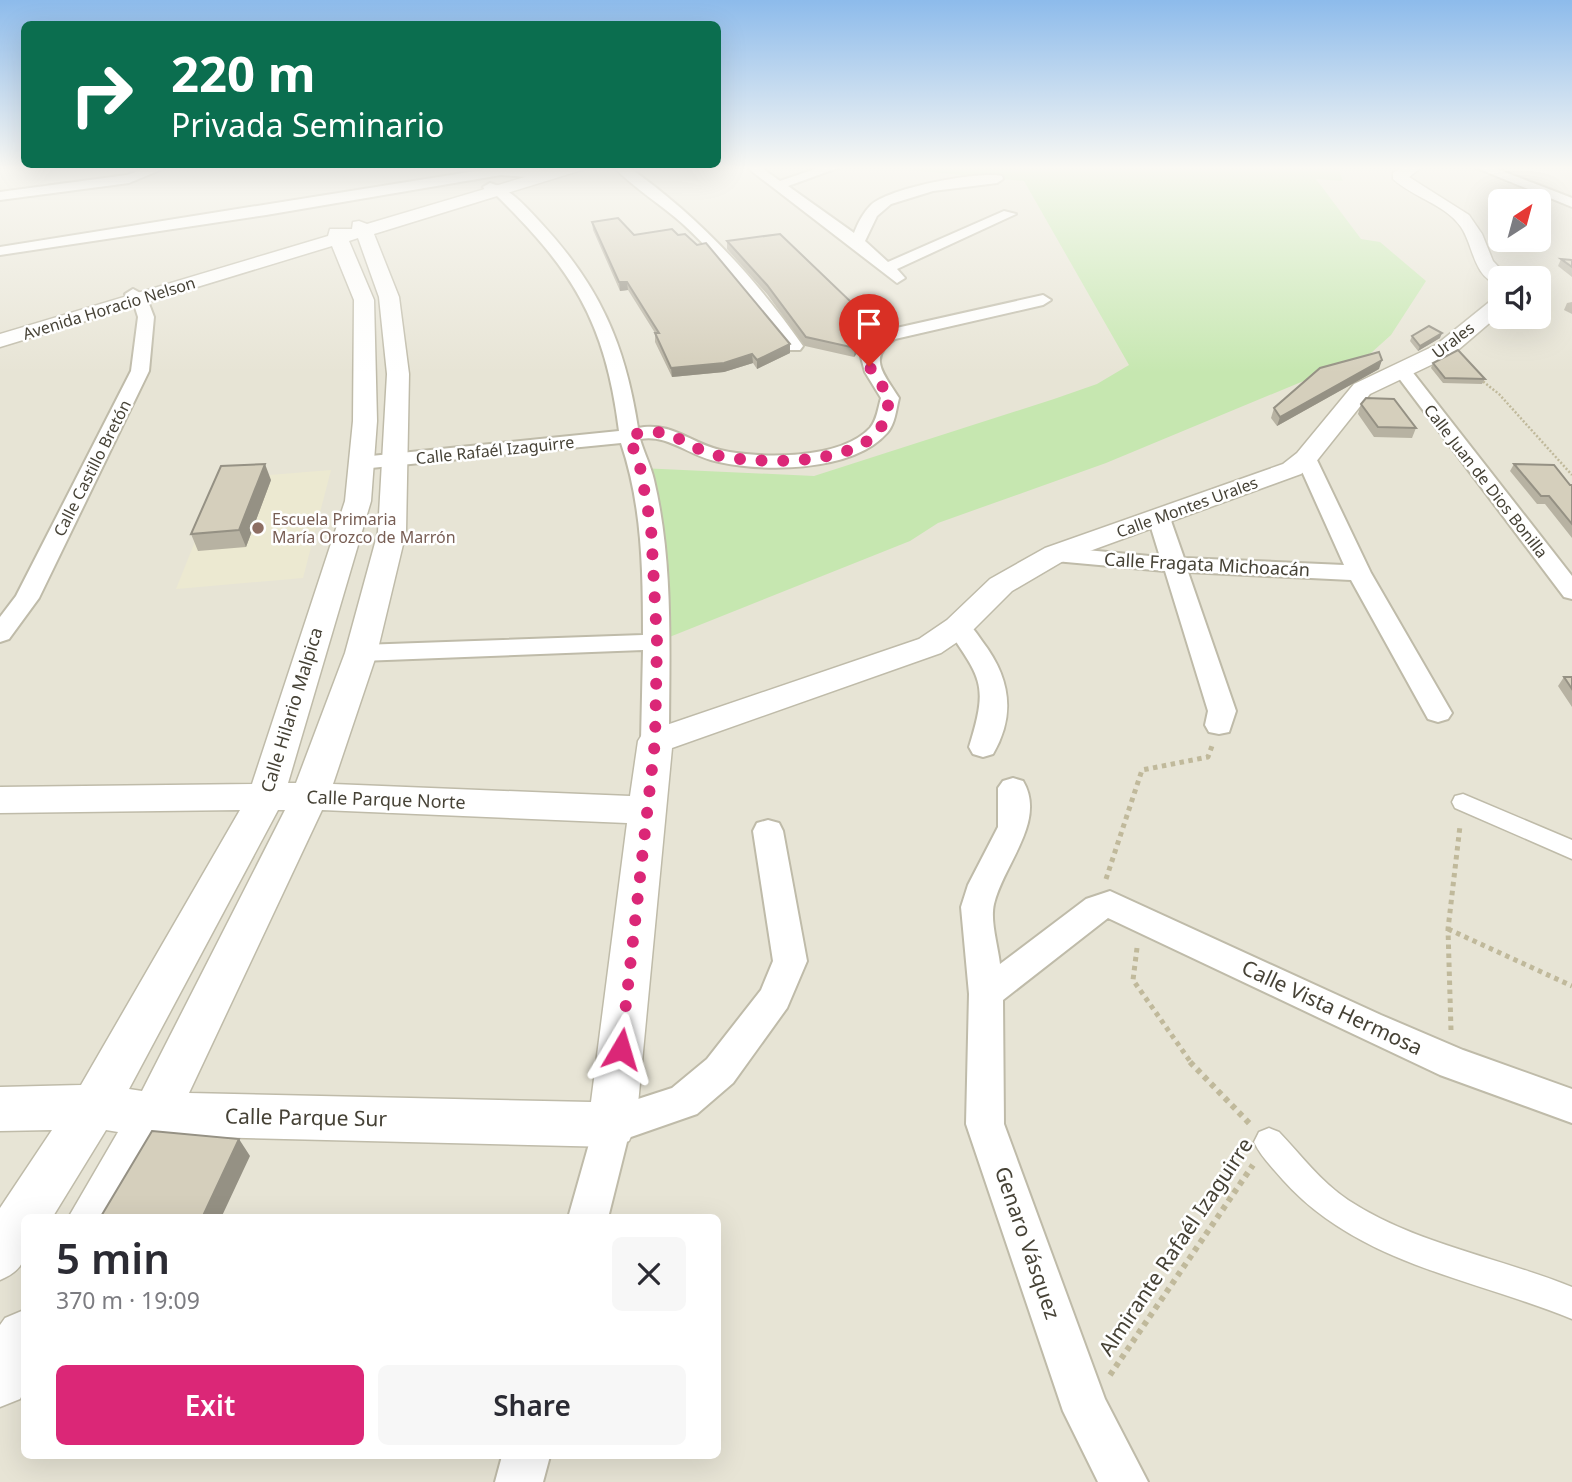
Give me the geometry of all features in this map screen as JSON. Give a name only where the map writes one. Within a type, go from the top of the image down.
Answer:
[{"type":"street","points":[[3,247],[89,235]]},
{"type":"street","name":"Avenida Horacio Nelson","points":[[0,341],[340,235]]},
{"type":"street","name":"Calle Hilario Malpica","points":[[96,1214],[155,1114],[310,796],[361,653],[392,532],[379,454],[364,300],[351,235]]},
{"type":"street","points":[[547,235],[599,310],[622,377],[635,430],[651,527],[657,642],[655,741],[612,1125],[589,1214]]},
{"type":"street","points":[[702,235],[794,345]]},
{"type":"street","points":[[848,235],[892,273],[967,235]]},
{"type":"street","points":[[857,242],[860,235]]},
{"type":"street","points":[[1473,235],[1479,258],[1488,267]]},
{"type":"street","name":"Calle Castillo Bretón","points":[[0,634],[27,598],[140,371],[146,317],[136,297]]},
{"type":"street","name":"Calle Rafaél Izaguirre","points":[[379,454],[635,430],[662,431],[718,456],[750,459],[828,457],[865,442],[880,429],[890,398],[869,366],[871,348],[878,341],[889,335],[1043,300]]},
{"type":"street","name":"Avenida Horacio Nelson","points":[[0,334],[93,310]]},
{"type":"street","name":"Urales","points":[[1401,369],[1444,350],[1488,313]]},
{"type":"street","name":"Calle Montes Urales","points":[[958,627],[1000,585],[1055,554],[1159,519],[1292,469],[1306,458],[1362,388],[1401,369]]},
{"type":"street","name":"Calle Juan de Dios Bonilla","points":[[1401,369],[1572,592]]},
{"type":"street","name":"Calle Hilario Malpica","points":[[26,1214],[94,1107],[265,799],[358,501],[379,454]]},
{"type":"street","points":[[1306,458],[1359,573],[1438,713]]},
{"type":"street","points":[[1159,519],[1223,711],[1219,725]]},
{"type":"street","name":"Calle Fragata Michoacán","points":[[1055,554],[1126,562],[1359,573]]},
{"type":"street","points":[[655,741],[930,646],[958,627],[990,667],[996,705],[982,747]]},
{"type":"street","points":[[361,653],[657,642]]},
{"type":"street","name":"Genaro Vásquez","points":[[1013,788],[1013,827],[984,885],[977,907],[986,994],[985,1124],[1086,1411],[1124,1481]]},
{"type":"street","name":"Calle Parque Norte","points":[[0,800],[265,799],[310,796],[646,810]]},
{"type":"street","points":[[1463,802],[1572,850]]},
{"type":"street","points":[[612,1125],[684,1102],[720,1071],[775,998],[790,961],[768,831]]},
{"type":"street","points":[[986,994],[1103,906]]},
{"type":"street","name":"Calle Vista Hermosa","points":[[1103,906],[1453,1063],[1572,1106]]},
{"type":"street","name":"Calle Parque Sur","points":[[0,1109],[94,1107],[155,1114],[612,1125]]},
{"type":"street","points":[[1269,1142],[1336,1210],[1410,1248],[1541,1289],[1572,1303]]},
{"type":"street","name":"Calle Hilario Malpica","points":[[0,1254],[21,1221]]},
{"type":"street","points":[[0,1379],[21,1342]]},
{"type":"street","points":[[519,1482],[525,1459]]},
{"type":"path","points":[[1444,350],[1499,394],[1572,475]]},
{"type":"path","points":[[1103,906],[1142,770],[1208,757],[1219,725]]},
{"type":"path","points":[[1453,1063],[1448,929],[1463,802]]},
{"type":"path","name":"Almirante Rafaél Izaguirre","points":[[1086,1411],[1269,1142],[1195,1069],[1133,980],[1139,939],[1103,906]]},
{"type":"path","points":[[1448,929],[1572,986]]},
{"type":"shaded area","points":[[0,235],[1488,235],[1488,252],[1551,252],[1551,235],[1572,235],[1572,1482],[0,1482]]},
{"type":"shaded area","name":"Escuela Primaria María Orozco de Marrón","points":[[331,470],[303,578],[176,589],[220,479]]},
{"type":"green space","points":[[1055,235],[1358,235],[1361,239],[1380,242],[1426,281],[1391,335],[1371,353],[1106,463],[938,523],[910,541],[657,642],[640,468],[814,476],[1097,384],[1129,365]]},
{"type":"building","points":[[598,235],[686,235],[697,245],[706,243],[790,344],[757,360],[752,354],[724,363],[671,368],[655,333],[659,333],[627,282],[619,282]]},
{"type":"building","points":[[781,235],[875,325],[855,348],[806,337],[767,285],[727,241]]},
{"type":"building","points":[[1561,259],[1572,260],[1572,267]]},
{"type":"building","points":[[1429,326],[1442,333],[1420,346],[1412,336]]},
{"type":"building","points":[[1458,350],[1485,379],[1445,378],[1433,363]]},
{"type":"building","points":[[1379,352],[1382,360],[1280,417],[1274,408],[1320,368]]},
{"type":"building","points":[[1366,398],[1394,399],[1416,428],[1378,427],[1361,404]]},
{"type":"building","points":[[265,464],[239,530],[191,534],[221,466]]},
{"type":"building","points":[[1514,464],[1554,465],[1572,485],[1572,524],[1549,496],[1541,496]]},
{"type":"building","points":[[1564,677],[1572,677],[1572,689]]},
{"type":"building","points":[[152,1131],[239,1139],[204,1214],[102,1214]]},
{"type":"place","name":"Escuela Primaria María Orozco de Marrón","points":[[258,528]]},
{"type":"route","points":[[621,1049],[655,741],[657,642],[651,527],[640,467],[629,436],[646,431],[662,431],[718,456],[750,459],[828,457],[865,442],[880,429],[890,398],[869,366]]}]
